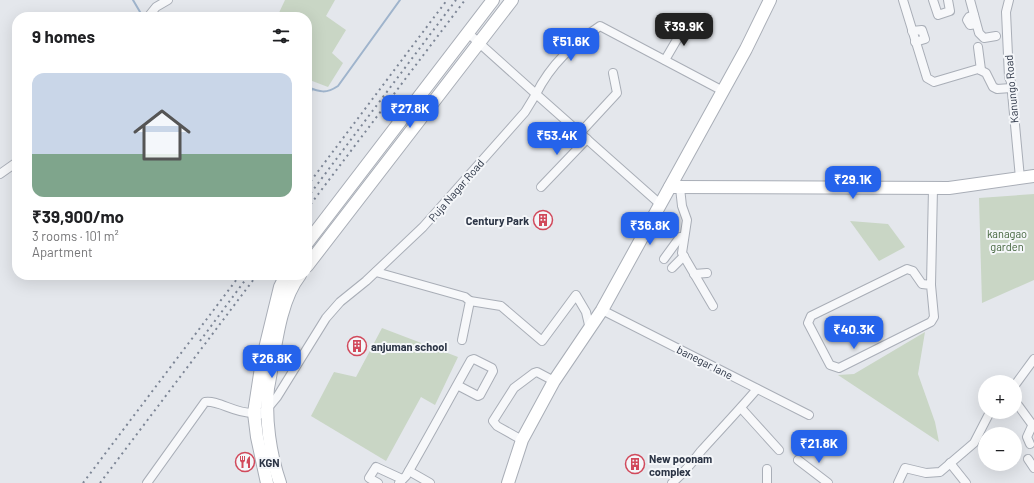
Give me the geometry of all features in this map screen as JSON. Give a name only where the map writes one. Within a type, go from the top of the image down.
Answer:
[{"type":"street","points":[[152,12],[156,7],[168,0]]},
{"type":"street","points":[[312,236],[493,0]]},
{"type":"street","points":[[312,260],[480,44],[512,0]]},
{"type":"street","points":[[508,483],[522,440],[554,381],[590,330],[602,310],[660,204],[675,188],[770,0]]},
{"type":"street","points":[[903,0],[927,78],[931,81],[981,70],[986,73],[993,87],[997,89],[1011,85]]},
{"type":"street","points":[[932,0],[938,15],[950,11],[948,0]]},
{"type":"street","points":[[970,0],[979,33],[984,38],[996,36]]},
{"type":"street","name":"Kanungo Road","points":[[1008,3],[1006,12],[1009,78],[1011,85],[1020,178]]},
{"type":"street","points":[[686,24],[665,60],[723,91]]},
{"type":"street","name":"Puja Nagar Road","points":[[254,416],[267,409],[277,397],[326,318],[340,302],[376,272],[423,227],[525,112],[556,62],[575,43],[600,26],[665,60]]},
{"type":"street","points":[[912,31],[922,30],[926,36],[925,39],[915,42]]},
{"type":"street","points":[[468,33],[660,204]]},
{"type":"street","points":[[978,47],[981,70]]},
{"type":"street","points":[[541,187],[584,136],[617,93],[613,73]]},
{"type":"street","points":[[0,174],[12,165]]},
{"type":"street","points":[[675,188],[949,188],[1034,176]]},
{"type":"street","points":[[675,188],[687,220],[682,236],[684,256],[713,306]]},
{"type":"street","points":[[931,285],[922,284],[913,271],[908,269],[811,316],[808,323],[830,365],[839,368],[931,322],[934,317],[931,285],[933,188]]},
{"type":"street","points":[[664,258],[682,236]]},
{"type":"street","points":[[672,268],[684,256]]},
{"type":"street","points":[[376,272],[465,297],[470,301],[501,306],[542,341],[576,296],[586,312],[590,330]]},
{"type":"street","points":[[694,274],[707,273]]},
{"type":"street","points":[[267,483],[254,416],[262,361],[280,288],[284,280]]},
{"type":"street","points":[[280,483],[269,431],[267,409],[268,388],[283,311],[293,284],[296,280]]},
{"type":"street","points":[[462,340],[470,301]]},
{"type":"street","name":"banegar lane","points":[[602,310],[809,415]]},
{"type":"street","points":[[378,483],[369,478],[376,467],[401,481],[409,471],[470,360],[474,359],[492,368],[494,371],[478,396],[457,385]]},
{"type":"street","points":[[1022,376],[1034,360]]},
{"type":"street","points":[[522,440],[494,424],[493,421],[514,388],[534,373],[537,372],[554,381]]},
{"type":"street","points":[[672,483],[685,473],[702,451],[757,389]]},
{"type":"street","points":[[147,483],[205,402],[211,401],[254,416]]},
{"type":"street","points":[[741,408],[779,450]]},
{"type":"street","points":[[1022,411],[1033,427],[1027,437],[1030,444]]},
{"type":"street","points":[[898,483],[905,468],[926,473],[940,472],[974,444],[986,419]]},
{"type":"street","points":[[1028,459],[1034,468]]},
{"type":"street","points":[[798,460],[828,483]]},
{"type":"street","points":[[950,463],[966,483]]},
{"type":"street","points":[[766,469],[767,483]]},
{"type":"street","points":[[409,471],[430,483]]},
{"type":"green space","points":[[285,0],[335,0],[326,16],[346,30],[332,53],[343,63],[328,87],[312,81],[312,12],[279,12]]},
{"type":"green space","name":"kanagao garden","points":[[1034,194],[1034,280],[982,303],[979,198]]},
{"type":"green space","points":[[850,221],[888,224],[905,247],[879,261]]},
{"type":"green space","points":[[382,328],[458,357],[435,405],[421,397],[386,461],[311,416],[334,372],[356,377]]},
{"type":"green space","points":[[925,332],[918,374],[935,422],[939,442],[838,375],[854,374]]},
{"type":"waterway","points":[[133,0],[140,12]]},
{"type":"waterway","points":[[312,89],[326,91],[338,86],[400,0]]},
{"type":"railway","points":[[312,179],[447,0]]},
{"type":"railway","points":[[312,191],[456,0]]},
{"type":"railway","points":[[312,202],[465,0]]},
{"type":"railway","points":[[83,483],[236,280]]},
{"type":"railway","points":[[200,341],[245,280]]},
{"type":"railway","points":[[100,483],[253,280]]},
{"type":"place","name":"Century Park","points":[[543,220]]},
{"type":"place","name":"anjuman school","points":[[357,346]]},
{"type":"place","name":"KGN","points":[[245,462]]},
{"type":"place","name":"New poonam complex","points":[[635,464]]}]
